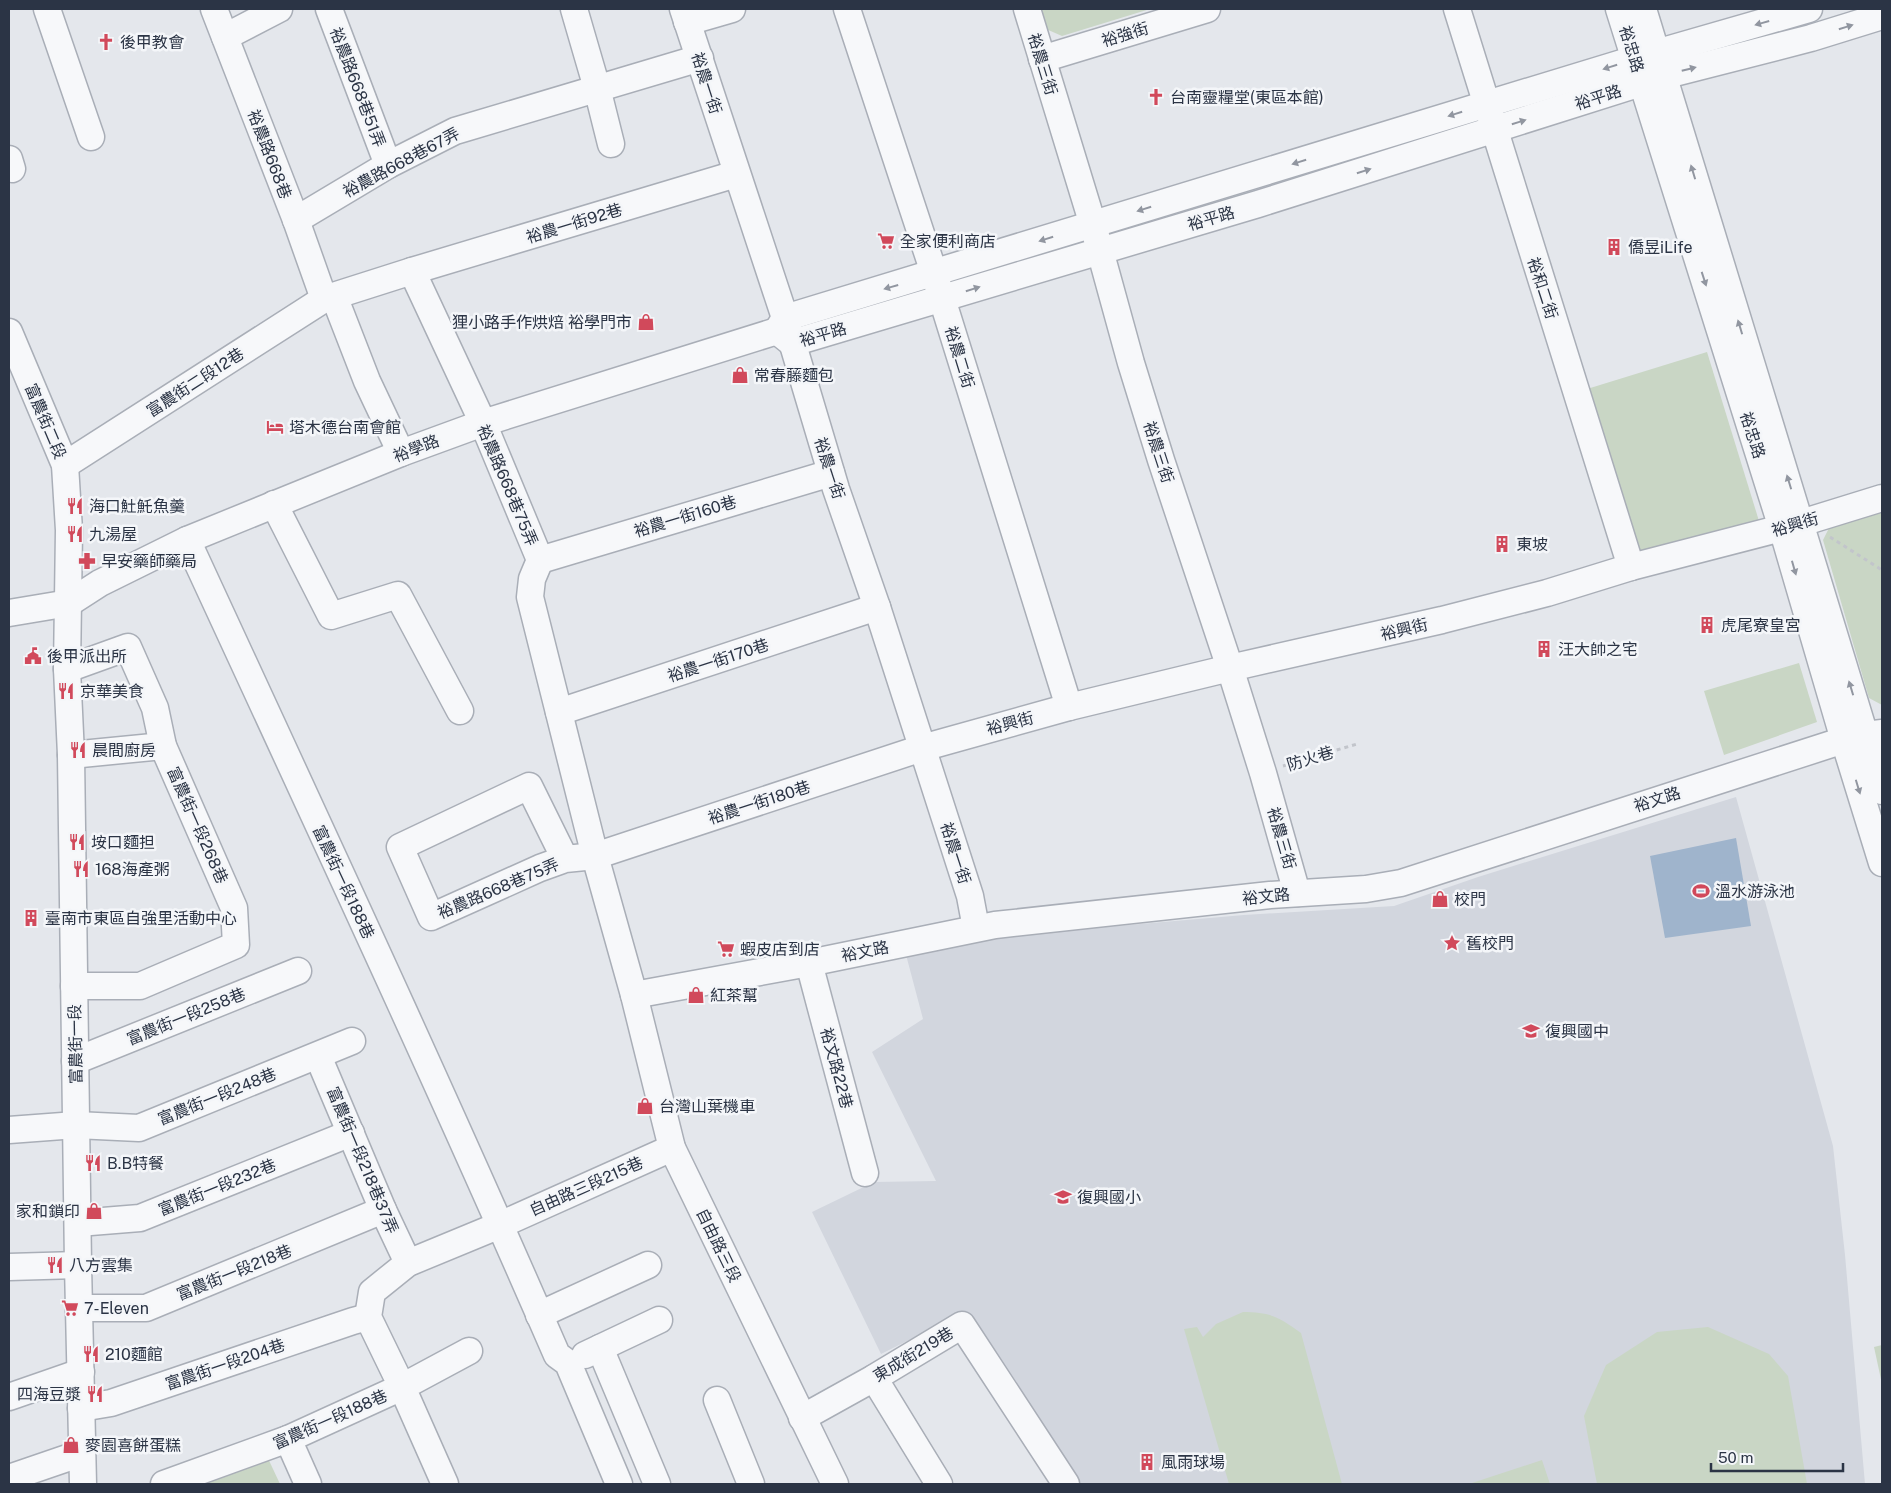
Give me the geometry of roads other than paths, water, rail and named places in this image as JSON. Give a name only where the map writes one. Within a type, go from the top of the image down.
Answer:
[{"type":"street","points":[[47,9],[91,137]]},
{"type":"street","name":"裕農路668巷","points":[[214,9],[296,220],[329,298],[401,453]]},
{"type":"street","points":[[224,36],[279,9]]},
{"type":"street","name":"裕農路668巷51弄","points":[[329,9],[388,166]]},
{"type":"street","points":[[574,9],[597,88],[610,144]]},
{"type":"street","points":[[685,16],[732,9]]},
{"type":"street","name":"裕農二街","points":[[846,9],[942,298],[1069,707]]},
{"type":"street","name":"裕農三街","points":[[1027,9],[1093,225],[1158,451],[1230,668],[1263,773],[1297,893]]},
{"type":"street","name":"裕強街","points":[[1042,59],[1207,9]]},
{"type":"street","name":"裕和二街","points":[[1457,9],[1631,567]]},
{"type":"street","name":"裕忠路","points":[[1619,9],[1649,68],[1792,525],[1882,791]]},
{"type":"street","name":"裕忠路","points":[[1643,9],[1649,68]]},
{"type":"street","name":"裕平路","points":[[785,331],[934,273],[1093,225],[1490,117],[1649,68],[1809,9]]},
{"type":"street","name":"裕農一街","points":[[685,16],[700,58],[785,331],[877,607],[970,896],[976,928]]},
{"type":"street","name":"裕平路","points":[[1649,68],[1811,38],[1882,16]]},
{"type":"street","name":"裕農路668巷67弄","points":[[296,220],[388,166],[455,132],[700,58]]},
{"type":"street","name":"裕平路","points":[[785,331],[942,298],[1258,204],[1490,117]]},
{"type":"street","name":"裕農一街92巷","points":[[412,271],[736,174]]},
{"type":"street","points":[[329,298],[412,271]]},
{"type":"street","name":"裕農路668巷75弄","points":[[412,271],[483,423],[540,560],[532,579],[530,597],[595,856],[634,995]]},
{"type":"street","name":"富農街二段12巷","points":[[65,465],[329,298]]},
{"type":"street","name":"裕學路","points":[[69,603],[100,583],[187,540],[401,453],[483,423],[785,331]]},
{"type":"street","name":"富農街二段","points":[[9,332],[65,465],[69,530],[69,603]]},
{"type":"street","name":"裕農一街160巷","points":[[540,560],[831,473]]},
{"type":"street","name":"裕興街","points":[[922,748],[1069,707],[1442,620],[1547,593],[1631,567],[1792,525],[1882,498]]},
{"type":"street","points":[[274,504],[332,616],[398,595],[460,711]]},
{"type":"street","name":"富農街一段188巷","points":[[187,540],[500,1225],[557,1355],[568,1363],[619,1484]]},
{"type":"street","points":[[9,613],[69,603]]},
{"type":"street","name":"富農街一段","points":[[69,603],[67,669],[71,755],[83,1484]]},
{"type":"street","name":"裕農一街170巷","points":[[559,712],[877,607]]},
{"type":"street","points":[[67,669],[128,647],[155,708],[163,746],[71,755]]},
{"type":"street","name":"裕忠路","points":[[1864,736],[1882,863]]},
{"type":"street","name":"裕文路","points":[[634,995],[809,963],[976,928],[1297,893],[1366,889],[1401,883],[1864,736]]},
{"type":"street","name":"富農街一段268巷","points":[[74,986],[140,986],[236,945],[234,908],[163,746]]},
{"type":"street","name":"裕農一街180巷","points":[[595,856],[922,748]]},
{"type":"street","name":"裕農路668巷75弄","points":[[565,858],[529,786],[400,847],[430,917],[565,858],[595,856]]},
{"type":"street","name":"裕文路22巷","points":[[809,963],[865,1173]]},
{"type":"street","name":"富農街一段258巷","points":[[75,1061],[298,971]]},
{"type":"street","name":"自由路三段","points":[[634,995],[672,1148],[802,1418],[829,1482]]},
{"type":"street","name":"富農街一段248巷","points":[[9,1130],[76,1125],[139,1128],[352,1041]]},
{"type":"street","name":"富農街一段218巷37弄","points":[[318,1056],[408,1263]]},
{"type":"street","name":"富農街一段232巷","points":[[78,1224],[140,1218],[351,1132]]},
{"type":"street","name":"自由路三段215巷","points":[[500,1225],[672,1148]]},
{"type":"street","name":"富農街一段218巷","points":[[79,1308],[146,1308],[384,1210]]},
{"type":"street","points":[[368,1317],[372,1292],[408,1263],[500,1225]]},
{"type":"street","points":[[9,1267],[78,1265]]},
{"type":"street","points":[[539,1315],[648,1265]]},
{"type":"street","name":"富農街一段188巷","points":[[175,1483],[288,1439],[402,1387],[368,1317]]},
{"type":"street","name":"富農街一段204巷","points":[[81,1408],[111,1404],[368,1317]]},
{"type":"street","points":[[568,1363],[659,1320]]},
{"type":"street","name":"東成街219巷","points":[[802,1418],[874,1378],[962,1325],[1066,1484]]},
{"type":"street","points":[[600,1348],[657,1484]]},
{"type":"street","points":[[445,1484],[402,1387],[470,1351]]},
{"type":"street","points":[[9,1397],[81,1372]]},
{"type":"street","points":[[874,1378],[939,1484]]},
{"type":"street","points":[[716,1400],[751,1484]]},
{"type":"street","points":[[288,1439],[308,1484]]},
{"type":"street","points":[[9,1478],[82,1453]]},
{"type":"water","name":"溫水游泳池","points":[[1736,838],[1751,926],[1665,938],[1650,856]]},
{"type":"place","name":"後甲教會","points":[[106,42]]},
{"type":"place","name":"台南靈糧堂(東區本館)","points":[[1156,97]]},
{"type":"place","name":"全家便利商店","points":[[886,241]]},
{"type":"place","name":"僑昱iLife","points":[[1614,247]]},
{"type":"place","name":"狸小路手作烘焙 裕學門市","points":[[646,322]]},
{"type":"place","name":"常春藤麵包","points":[[740,375]]},
{"type":"place","name":"塔木德台南會館","points":[[275,427]]},
{"type":"place","name":"海口𩵚魠魚羹","points":[[75,506]]},
{"type":"place","name":"九湯屋","points":[[75,534]]},
{"type":"place","name":"東坡","points":[[1502,544]]},
{"type":"place","name":"早安藥師藥局","points":[[87,561]]},
{"type":"place","name":"虎尾寮皇宮","points":[[1707,625]]},
{"type":"place","name":"汪大帥之宅","points":[[1544,649]]},
{"type":"place","name":"後甲派出所","points":[[33,656]]},
{"type":"place","name":"京華美食","points":[[66,691]]},
{"type":"place","name":"晨間廚房","points":[[78,750]]},
{"type":"place","name":"垵口麵担","points":[[77,842]]},
{"type":"place","name":"168海產粥","points":[[81,869]]},
{"type":"place","name":"溫水游泳池","points":[[1701,891]]},
{"type":"place","name":"校門","points":[[1440,899]]},
{"type":"place","name":"臺南市東區自強里活動中心","points":[[31,918]]},
{"type":"place","name":"舊校門","points":[[1452,943]]},
{"type":"place","name":"蝦皮店到店","points":[[726,949]]},
{"type":"place","name":"紅茶幫","points":[[696,995]]},
{"type":"place","name":"復興國中","points":[[1531,1031]]},
{"type":"place","name":"台灣山葉機車","points":[[645,1106]]},
{"type":"place","name":"B.B特餐","points":[[93,1163]]},
{"type":"place","name":"復興國小","points":[[1063,1197]]},
{"type":"place","name":"家和鎖印","points":[[94,1211]]},
{"type":"place","name":"八方雲集","points":[[55,1265]]},
{"type":"place","name":"7-Eleven","points":[[70,1308]]},
{"type":"place","name":"210麵館","points":[[91,1354]]},
{"type":"place","name":"四海豆漿","points":[[95,1394]]},
{"type":"place","name":"麥園喜餅蛋糕","points":[[71,1445]]},
{"type":"place","name":"風雨球場","points":[[1147,1462]]}]
